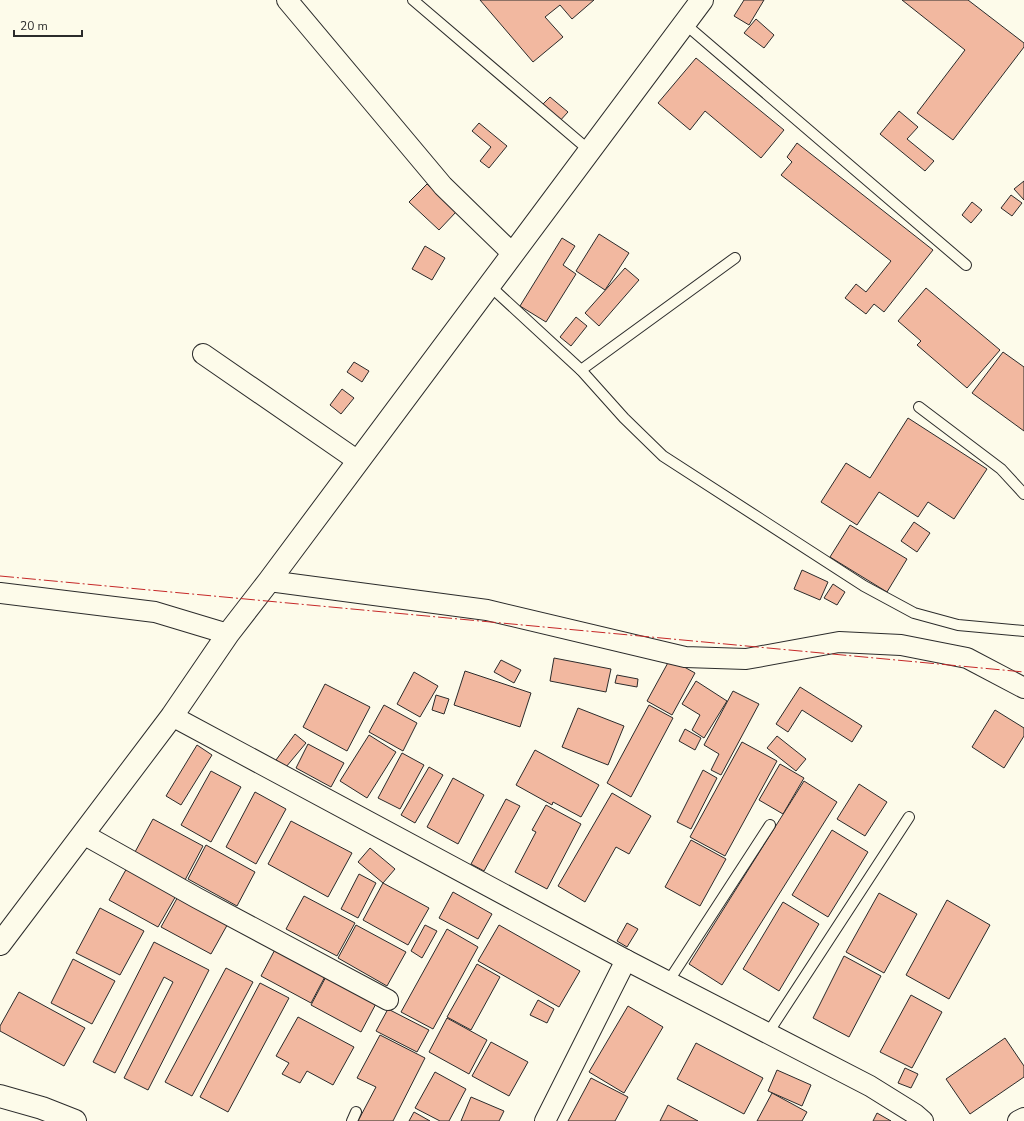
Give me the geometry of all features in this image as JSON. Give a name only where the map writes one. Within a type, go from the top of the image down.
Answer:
[{"type":"main road","points":[[0,944],[172,716],[228,634],[490,286],[702,0]]},
{"type":"main road","points":[[0,1096],[42,1108],[75,1121]]},
{"type":"street","points":[[287,0],[443,186],[513,254]]},
{"type":"street","points":[[203,354],[358,462]]},
{"type":"street","points":[[269,581],[487,610],[685,657],[746,659],[839,642],[901,645],[967,658],[1024,688]]},
{"type":"street","points":[[0,593],[155,612],[228,634]]},
{"type":"street","points":[[172,716],[626,960],[870,1086],[915,1114],[923,1121]]},
{"type":"street","points":[[83,834],[197,898],[388,1000]]},
{"type":"street","points":[[546,1121],[626,960]]},
{"type":"street","points":[[1018,1121],[1024,1118]]},
{"type":"lane","points":[[413,0],[590,151]]},
{"type":"lane","points":[[684,24],[966,266]]},
{"type":"lane","points":[[581,370],[735,258]]},
{"type":"lane","points":[[490,286],[581,370],[624,418],[663,456],[864,586],[914,613],[958,625],[1024,631]]},
{"type":"lane","points":[[918,407],[1001,469],[1024,494]]},
{"type":"lane","points":[[768,1033],[909,817]]},
{"type":"lane","points":[[668,982],[770,825]]},
{"type":"building","points":[[480,0],[594,0],[572,19],[560,5],[545,17],[563,37],[533,62]]},
{"type":"building","points":[[744,0],[764,0],[749,25],[734,16]]},
{"type":"building","points":[[902,0],[968,0],[1024,43],[1024,47],[953,140],[917,113],[965,50]]},
{"type":"building","points":[[756,19],[774,35],[764,48],[744,33]]},
{"type":"building","points":[[696,58],[784,130],[761,158],[705,111],[690,130],[658,103]]},
{"type":"building","points":[[550,97],[568,112],[558,123],[540,107]]},
{"type":"building","points":[[899,111],[918,127],[907,139],[934,161],[925,171],[880,134]]},
{"type":"building","points":[[479,123],[507,146],[489,168],[480,161],[491,147],[472,131]]},
{"type":"building","points":[[797,143],[933,250],[884,312],[874,304],[866,314],[845,298],[856,284],[866,292],[891,261],[781,175],[792,162],[787,157]]},
{"type":"building","points":[[1024,181],[1024,200],[1014,189]]},
{"type":"building","points":[[427,184],[456,212],[439,230],[409,202]]},
{"type":"building","points":[[1011,195],[1022,203],[1012,216],[1001,208]]},
{"type":"building","points":[[972,202],[982,210],[971,223],[962,215]]},
{"type":"building","points":[[599,234],[629,253],[605,290],[576,271]]},
{"type":"building","points":[[562,238],[575,246],[563,265],[576,274],[546,322],[520,306]]},
{"type":"building","points":[[425,246],[445,258],[432,280],[412,269]]},
{"type":"building","points":[[625,268],[639,280],[599,326],[585,313]]},
{"type":"building","points":[[926,288],[1000,350],[967,388],[917,345],[921,341],[898,321]]},
{"type":"building","points":[[576,317],[587,326],[571,346],[560,337]]},
{"type":"building","points":[[1003,352],[1024,367],[1024,431],[972,393]]},
{"type":"building","points":[[354,362],[369,371],[362,382],[347,372]]},
{"type":"building","points":[[342,389],[354,398],[341,414],[330,405]]},
{"type":"building","points":[[908,418],[987,469],[954,519],[928,502],[918,517],[879,492],[857,525],[821,502],[846,463],[870,478]]},
{"type":"building","points":[[914,522],[930,533],[917,552],[901,541]]},
{"type":"building","points":[[850,525],[907,559],[887,592],[830,557]]},
{"type":"building","points":[[802,570],[828,582],[820,600],[794,589]]},
{"type":"building","points":[[833,584],[845,592],[837,605],[824,598]]},
{"type":"building","points":[[554,658],[611,669],[606,692],[550,681]]},
{"type":"building","points":[[670,659],[695,673],[672,715],[647,701]]},
{"type":"building","points":[[501,660],[521,670],[514,683],[494,672]]},
{"type":"building","points":[[465,671],[531,693],[520,727],[454,705]]},
{"type":"building","points":[[414,672],[438,686],[420,717],[397,704]]},
{"type":"building","points":[[617,675],[638,679],[637,687],[615,683]]},
{"type":"building","points":[[696,681],[727,701],[704,738],[692,730],[700,715],[682,704]]},
{"type":"building","points":[[325,684],[370,707],[347,751],[303,727]]},
{"type":"building","points":[[800,687],[862,726],[852,742],[802,710],[788,732],[776,724]]},
{"type":"building","points":[[733,691],[759,704],[721,775],[711,770],[719,754],[704,745]]},
{"type":"building","points":[[436,695],[449,699],[444,714],[432,710]]},
{"type":"building","points":[[384,705],[417,723],[403,751],[369,732]]},
{"type":"building","points":[[649,705],[673,718],[631,797],[607,783]]},
{"type":"building","points":[[578,708],[624,726],[608,765],[562,747]]},
{"type":"building","points":[[995,710],[1024,728],[1024,736],[1004,768],[972,747]]},
{"type":"building","points":[[685,729],[701,738],[695,750],[679,741]]},
{"type":"building","points":[[295,734],[306,743],[286,767],[276,760]]},
{"type":"building","points":[[369,735],[396,752],[367,798],[340,781]]},
{"type":"building","points":[[777,736],[806,759],[796,771],[767,748]]},
{"type":"building","points":[[742,742],[777,761],[725,856],[690,837]]},
{"type":"building","points":[[308,744],[344,763],[331,787],[296,768]]},
{"type":"building","points":[[197,745],[212,755],[181,805],[166,796]]},
{"type":"building","points":[[535,750],[599,785],[581,817],[553,802],[552,805],[516,785]]},
{"type":"building","points":[[402,753],[424,765],[400,809],[378,798]]},
{"type":"building","points":[[780,764],[804,778],[783,814],[759,800]]},
{"type":"building","points":[[429,767],[443,775],[415,823],[401,815]]},
{"type":"building","points":[[703,770],[717,778],[691,829],[677,822]]},
{"type":"building","points":[[211,771],[241,787],[211,842],[181,825]]},
{"type":"building","points":[[453,778],[484,795],[458,844],[427,827]]},
{"type":"building","points":[[804,781],[837,802],[722,985],[689,964]]},
{"type":"building","points":[[859,784],[887,802],[865,836],[837,819]]},
{"type":"building","points":[[255,792],[286,809],[256,864],[226,847]]},
{"type":"building","points":[[612,793],[651,816],[629,854],[616,847],[585,902],[558,886]]},
{"type":"building","points":[[506,799],[520,806],[484,871],[471,864]]},
{"type":"building","points":[[546,805],[581,824],[547,889],[515,872],[536,832],[532,830]]},
{"type":"building","points":[[153,819],[203,846],[185,880],[135,852]]},
{"type":"building","points":[[291,821],[352,853],[328,897],[268,864]]},
{"type":"building","points":[[832,830],[868,852],[828,917],[792,895]]},
{"type":"building","points":[[691,840],[726,859],[700,906],[665,887]]},
{"type":"building","points":[[206,845],[255,872],[237,906],[188,879]]},
{"type":"building","points":[[370,848],[395,869],[383,883],[358,862]]},
{"type":"building","points":[[128,866],[177,894],[158,927],[109,900]]},
{"type":"building","points":[[359,874],[376,883],[358,918],[341,909]]},
{"type":"building","points":[[383,883],[429,908],[408,945],[363,920]]},
{"type":"building","points":[[453,892],[492,914],[478,939],[439,918]]},
{"type":"building","points":[[180,893],[230,920],[211,954],[161,927]]},
{"type":"building","points":[[879,893],[917,914],[884,973],[846,952]]},
{"type":"building","points":[[304,896],[355,923],[337,956],[286,929]]},
{"type":"building","points":[[947,900],[990,925],[949,999],[906,975]]},
{"type":"building","points":[[783,902],[819,924],[779,991],[743,969]]},
{"type":"building","points":[[100,908],[144,931],[120,975],[76,953]]},
{"type":"building","points":[[627,923],[638,929],[627,947],[617,941]]},
{"type":"building","points":[[356,925],[406,952],[387,986],[338,958]]},
{"type":"building","points":[[425,925],[437,931],[422,958],[411,951]]},
{"type":"building","points":[[499,925],[580,971],[559,1007],[478,961]]},
{"type":"building","points":[[447,929],[478,947],[433,1029],[401,1012]]},
{"type":"building","points":[[154,942],[209,970],[148,1090],[124,1078],[173,982],[164,977],[115,1073],[93,1062]]},
{"type":"building","points":[[279,942],[329,969],[311,1003],[261,976]]},
{"type":"building","points":[[844,956],[881,976],[849,1037],[813,1018]]},
{"type":"building","points":[[73,959],[115,981],[92,1024],[51,1003]]},
{"type":"building","points":[[477,964],[500,977],[471,1030],[447,1017]]},
{"type":"building","points":[[226,968],[253,982],[192,1096],[165,1082]]},
{"type":"building","points":[[329,971],[379,998],[361,1032],[311,1005]]},
{"type":"building","points":[[260,983],[289,998],[228,1112],[200,1097]]},
{"type":"building","points":[[19,992],[85,1028],[64,1066],[0,1031],[0,1026]]},
{"type":"building","points":[[911,995],[942,1012],[912,1068],[880,1052]]},
{"type":"building","points":[[538,1000],[554,1009],[547,1023],[530,1015]]},
{"type":"building","points":[[628,1006],[663,1027],[624,1093],[589,1072]]},
{"type":"building","points":[[388,1009],[429,1030],[417,1052],[376,1031]]},
{"type":"building","points":[[298,1017],[354,1047],[333,1085],[307,1071],[300,1083],[282,1074],[289,1063],[276,1056]]},
{"type":"building","points":[[447,1018],[487,1040],[469,1074],[429,1052]]},
{"type":"building","points":[[380,1035],[425,1058],[393,1121],[358,1121],[376,1087],[357,1078]]},
{"type":"building","points":[[1005,1038],[1024,1066],[1024,1077],[970,1114],[946,1079]]},
{"type":"building","points":[[491,1042],[528,1062],[509,1096],[472,1076]]},
{"type":"building","points":[[696,1043],[763,1078],[744,1114],[677,1079]]},
{"type":"building","points":[[905,1068],[918,1074],[911,1088],[898,1083]]},
{"type":"building","points":[[777,1070],[811,1085],[802,1106],[768,1091]]},
{"type":"building","points":[[435,1072],[466,1089],[449,1121],[440,1121],[415,1108]]},
{"type":"building","points":[[591,1078],[628,1097],[615,1121],[568,1121]]},
{"type":"building","points":[[772,1093],[807,1112],[802,1121],[757,1121]]},
{"type":"building","points":[[471,1097],[504,1111],[499,1121],[461,1121]]},
{"type":"building","points":[[668,1105],[698,1121],[660,1121]]},
{"type":"building","points":[[414,1112],[430,1121],[409,1121]]},
{"type":"building","points":[[877,1113],[891,1121],[873,1121]]},
{"type":"power","points":[[0,576],[1024,672]]}]
